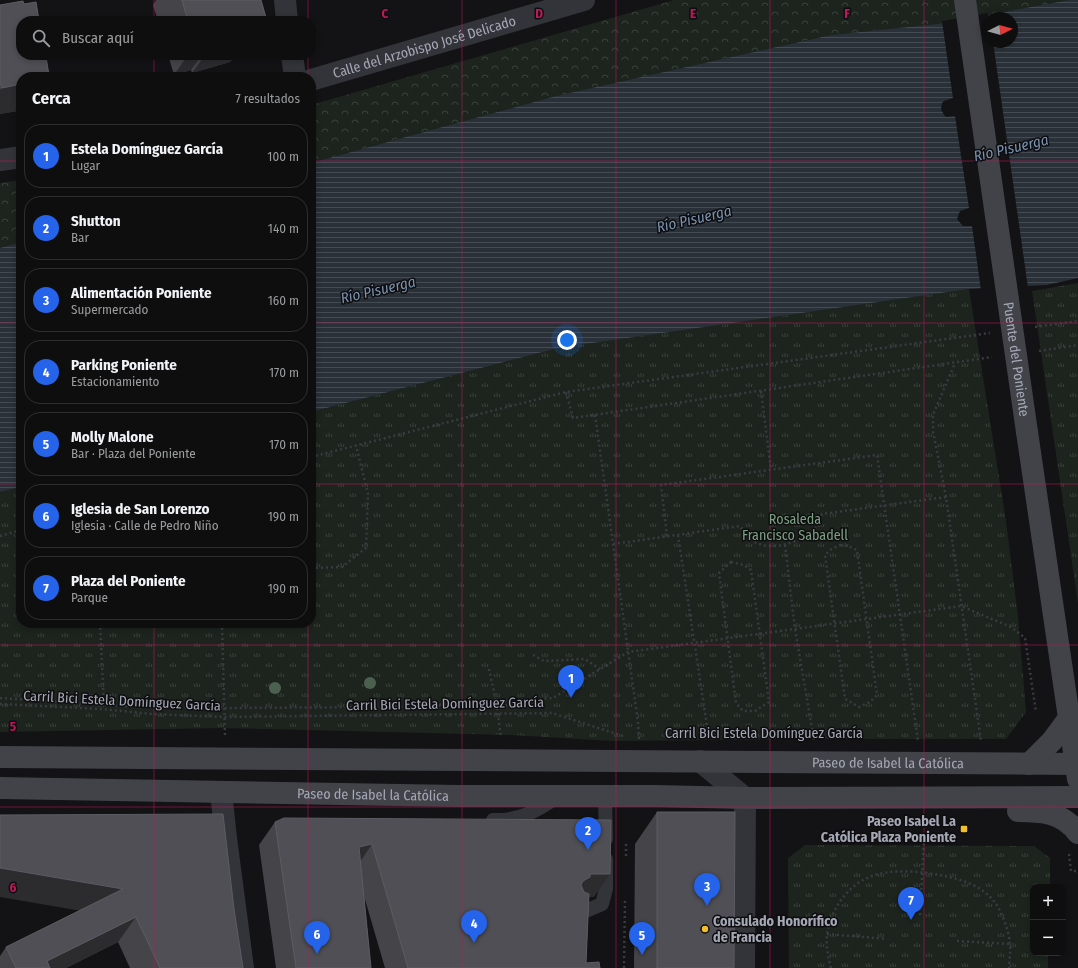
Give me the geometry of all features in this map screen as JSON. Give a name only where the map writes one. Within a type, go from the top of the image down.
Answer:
[{"type":"main road","name":"Puente del Poniente","points":[[965,0],[1077,769]]},
{"type":"main road","points":[[1029,764],[1052,741],[1069,718]]},
{"type":"main road","name":"Paseo de Isabel la Católica","points":[[0,757],[1029,764],[1077,769]]},
{"type":"main road","name":"Paseo de Isabel la Católica","points":[[0,788],[746,798],[1078,797]]},
{"type":"main road","points":[[808,797],[818,804],[837,809],[888,811],[966,810],[1046,812],[1065,820],[1072,825],[1078,833]]},
{"type":"main road","points":[[966,810],[989,797]]},
{"type":"street","points":[[286,0],[287,16]]},
{"type":"street","name":"Calle del Arzobispo José Delicado","points":[[316,79],[584,0]]},
{"type":"street","points":[[293,60],[294,72]]},
{"type":"street","points":[[0,160],[16,158]]},
{"type":"street","points":[[700,761],[746,798],[744,968]]},
{"type":"street","points":[[221,792],[243,968]]},
{"type":"lane","points":[[483,820],[512,820],[541,808],[558,796]]},
{"type":"lane","points":[[573,909],[588,910],[602,904],[606,889],[605,796]]},
{"type":"path","points":[[1031,327],[1078,321]]},
{"type":"path","points":[[316,456],[566,392],[991,333]]},
{"type":"path","points":[[1032,352],[1078,345]]},
{"type":"path","points":[[566,392],[573,418],[993,357]]},
{"type":"path","points":[[955,363],[933,415],[933,431],[946,497],[982,746]]},
{"type":"path","points":[[761,391],[771,470]]},
{"type":"path","points":[[595,415],[638,722],[639,742],[633,740]]},
{"type":"path","points":[[316,568],[342,567],[366,548],[368,494],[356,446]]},
{"type":"path","points":[[667,536],[661,485],[877,455],[916,726]]},
{"type":"path","points":[[613,544],[740,526],[748,538],[758,544],[770,546],[785,545],[799,540],[809,533],[819,524],[822,514],[946,497]]},
{"type":"path","points":[[0,536],[16,531]]},
{"type":"path","points":[[678,535],[707,726]]},
{"type":"path","points":[[785,545],[795,629],[812,726]]},
{"type":"path","points":[[840,545],[848,546],[857,550],[866,619],[877,695],[870,702],[859,707],[845,699],[825,555],[830,550],[840,545]]},
{"type":"path","points":[[732,562],[744,565],[751,570],[759,634],[769,702],[755,711],[743,711],[736,703],[719,573],[732,562]]},
{"type":"path","points":[[0,698],[137,707],[225,708],[393,707],[553,698],[628,652],[961,606],[1011,627],[1025,638],[1036,712]]},
{"type":"path","points":[[100,628],[104,705]]},
{"type":"path","points":[[222,628],[225,742]]},
{"type":"path","points":[[533,655],[544,661],[585,659],[600,669]]},
{"type":"path","points":[[489,669],[496,701],[501,737]]},
{"type":"path","name":"Carril Bici Estela Domínguez García","points":[[0,704],[101,709],[152,714],[225,717],[552,713],[626,737]]},
{"type":"path","points":[[981,742],[988,743]]},
{"type":"path","points":[[920,915],[924,839]]},
{"type":"path","points":[[1071,871],[1078,871]]},
{"type":"path","points":[[831,968],[828,954],[828,934],[834,912],[845,894],[865,878],[890,872],[923,872],[950,877],[978,887],[993,899],[1003,918],[1010,944],[1008,968]]},
{"type":"path","points":[[828,934],[886,939]]},
{"type":"path","points":[[957,940],[1010,944]]},
{"type":"green space","points":[[674,0],[1069,0],[1003,12],[982,12],[982,16],[937,24],[831,35],[556,96],[316,162],[316,104]]},
{"type":"green space","points":[[16,181],[16,243],[0,248],[0,183]]},
{"type":"green space","points":[[1078,283],[1078,603],[1032,291]]},
{"type":"green space","name":"Rosaleda Francisco Sabadell","points":[[969,289],[1006,521],[1018,616],[1026,712],[1006,739],[613,741],[511,735],[221,728],[0,732],[0,492],[16,488],[16,628],[316,628],[316,411],[558,348]]},
{"type":"green space","points":[[805,845],[1034,846],[1050,858],[1050,884],[1030,884],[1030,956],[1048,956],[1048,968],[789,968],[788,858]]},
{"type":"water","name":"Río Pisuerga","points":[[1069,0],[1078,0],[1078,278],[1047,285],[969,289],[558,348],[316,411],[316,162],[556,96],[831,35],[937,24],[982,16],[982,48],[1018,48],[1018,12],[1003,12]]},
{"type":"water","points":[[16,243],[16,488],[0,492],[0,248]]},
{"type":"pier","points":[[982,14],[982,48],[994,48],[1028,288],[981,290],[972,226],[963,226],[957,219],[960,211],[969,208],[955,116],[946,117],[941,109],[944,101],[953,98],[942,21]]},
{"type":"building","points":[[182,0],[261,0],[266,16],[187,16]]},
{"type":"building","points":[[23,1],[24,4],[36,2],[38,16],[16,16],[16,60],[46,60],[48,72],[16,72],[16,85],[2,88],[0,84],[0,5]]},
{"type":"building","points":[[657,812],[735,812],[734,968],[657,968]]},
{"type":"building","points":[[223,814],[234,909],[243,968],[160,968],[136,917],[47,961],[50,968],[16,968],[6,947],[123,889],[0,868],[0,815]]},
{"type":"building","points":[[284,818],[611,820],[610,874],[590,874],[590,877],[583,881],[581,885],[584,892],[589,894],[586,963],[599,962],[600,968],[408,968],[372,844],[359,847],[371,968],[296,968],[275,822]]},
{"type":"place","name":"Estela Domínguez García","points":[[571,698]]},
{"type":"place","name":"Paseo Isabel La Católica Plaza Poniente","points":[[964,829]]},
{"type":"place","name":"Shutton","points":[[588,850]]},
{"type":"place","name":"Alimentación Poniente","points":[[707,906]]},
{"type":"place","name":"Plaza del Poniente","points":[[911,920]]},
{"type":"place","name":"Consulado Honorífico de Francia","points":[[705,929]]},
{"type":"place","name":"Parking Poniente","points":[[474,943]]},
{"type":"place","name":"Iglesia de San Lorenzo","points":[[317,954]]},
{"type":"place","name":"Molly Malone","points":[[642,955]]}]
